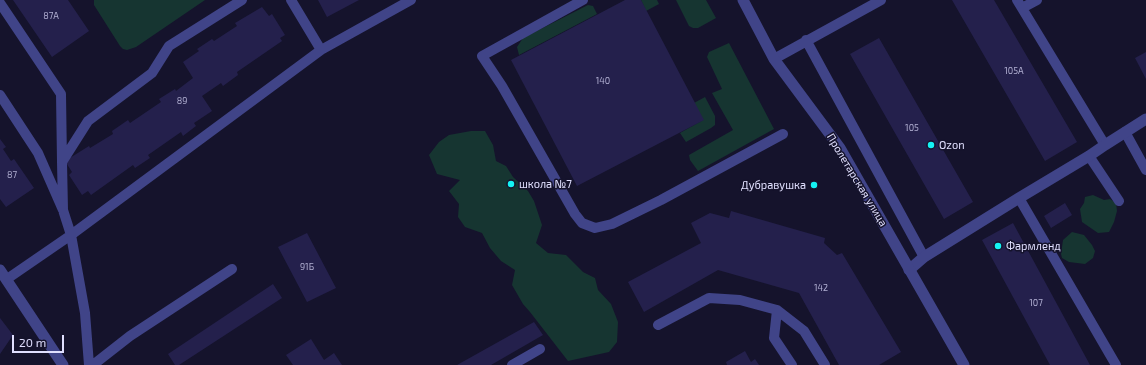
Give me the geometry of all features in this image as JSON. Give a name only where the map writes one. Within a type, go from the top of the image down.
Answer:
[{"type":"street","name":"Пролетарская улица","points":[[743,0],[774,59],[840,148],[964,365]]},
{"type":"street","points":[[909,270],[924,257],[1089,156],[1146,119]]},
{"type":"street","points":[[3,274],[63,365]]},
{"type":"lane","points":[[62,162],[88,121],[152,73],[169,46],[242,0]]},
{"type":"lane","points":[[290,0],[321,50]]},
{"type":"lane","points":[[3,274],[71,235],[321,50],[412,0]]},
{"type":"lane","points":[[583,0],[482,56],[502,86],[574,214],[582,223],[595,228],[612,224],[661,200],[783,134]]},
{"type":"lane","points":[[774,59],[881,0]]},
{"type":"lane","points":[[1037,0],[1019,4],[1105,145]]},
{"type":"lane","points":[[0,3],[61,94],[62,210]]},
{"type":"lane","points":[[806,40],[924,257]]},
{"type":"lane","points":[[0,95],[38,153],[71,235],[85,312],[89,365]]},
{"type":"lane","points":[[1125,132],[1146,170]]},
{"type":"lane","points":[[1089,156],[1119,201]]},
{"type":"lane","points":[[1019,198],[1116,365]]},
{"type":"lane","points":[[93,365],[130,336],[232,269]]},
{"type":"lane","points":[[658,325],[708,298],[740,300],[777,310],[804,331],[825,365]]},
{"type":"lane","points":[[777,310],[774,338],[792,365]]},
{"type":"lane","points":[[512,365],[540,349]]},
{"type":"green space","points":[[94,0],[205,0],[136,47],[127,50],[120,46],[94,5]]},
{"type":"green space","points":[[641,0],[657,0],[659,4],[646,11]]},
{"type":"green space","points":[[676,0],[706,0],[716,18],[698,28],[693,28],[689,26]]},
{"type":"green space","points":[[588,5],[593,6],[597,14],[519,55],[517,47],[523,38]]},
{"type":"green space","points":[[729,43],[774,129],[698,171],[690,160],[689,155],[733,130],[712,93],[722,89],[707,57],[709,52]]},
{"type":"green space","points":[[705,97],[715,116],[715,125],[686,142],[680,133],[703,120],[694,103]]},
{"type":"green space","points":[[471,131],[485,131],[493,145],[496,161],[506,166],[513,177],[528,191],[534,201],[542,225],[536,243],[548,253],[566,255],[583,272],[595,278],[598,290],[611,304],[618,322],[617,342],[609,352],[568,361],[523,304],[512,285],[515,270],[501,261],[490,248],[482,233],[465,227],[458,217],[459,204],[449,191],[460,180],[437,174],[429,155],[439,142],[449,135]]},
{"type":"green space","points":[[1093,195],[1104,200],[1110,199],[1116,203],[1117,211],[1109,232],[1098,233],[1082,222],[1080,209],[1084,203],[1085,197]]},
{"type":"green space","points":[[1072,232],[1084,235],[1095,251],[1093,258],[1085,264],[1069,262],[1062,258],[1061,254],[1063,240]]},
{"type":"building","points":[[13,0],[68,0],[89,31],[52,57]]},
{"type":"building","points":[[318,0],[359,0],[327,17]]},
{"type":"building","name":"школа №7","points":[[625,0],[641,0],[704,120],[577,186],[511,60]]},
{"type":"building","points":[[952,0],[994,0],[1077,142],[1045,161]]},
{"type":"building","points":[[262,7],[269,16],[272,14],[285,35],[280,38],[282,41],[237,72],[238,75],[223,86],[221,83],[202,96],[212,111],[194,123],[196,126],[183,136],[181,132],[148,155],[150,158],[135,168],[133,165],[91,195],[88,191],[82,195],[69,175],[72,172],[65,161],[89,146],[90,148],[113,134],[112,131],[128,120],[130,123],[161,102],[159,99],[175,89],[176,91],[193,78],[183,62],[199,51],[197,49],[212,39],[214,41],[237,26],[235,23]]},
{"type":"building","points":[[879,38],[973,202],[944,219],[850,54]]},
{"type":"building","points":[[1146,52],[1146,79],[1135,58]]},
{"type":"building","points":[[0,139],[6,147],[3,149],[11,161],[14,159],[34,188],[6,207],[0,199]]},
{"type":"building","points":[[1065,203],[1072,215],[1051,228],[1044,216]]},
{"type":"building","points":[[731,211],[825,238],[824,243],[837,255],[842,253],[901,352],[879,365],[839,365],[799,293],[718,270],[644,312],[628,282],[701,243],[691,223],[710,213],[729,218]]},
{"type":"building","points":[[1013,223],[1090,365],[1050,365],[982,240]]},
{"type":"building","points":[[307,233],[336,288],[307,302],[278,247]]},
{"type":"building","points":[[273,284],[282,298],[179,365],[175,365],[168,354]]},
{"type":"building","points":[[0,318],[13,335],[0,354]]},
{"type":"building","points":[[534,322],[543,335],[491,365],[457,365]]},
{"type":"building","points":[[311,339],[324,360],[334,353],[342,365],[293,365],[286,355]]},
{"type":"building","points":[[745,351],[751,362],[755,359],[759,365],[727,365],[726,362]]},
{"type":"place","name":"Ozon","points":[[931,145]]},
{"type":"place","name":"школа №7","points":[[511,184]]},
{"type":"place","name":"Дубравушка","points":[[814,185]]},
{"type":"place","name":"Фармленд","points":[[998,246]]}]
